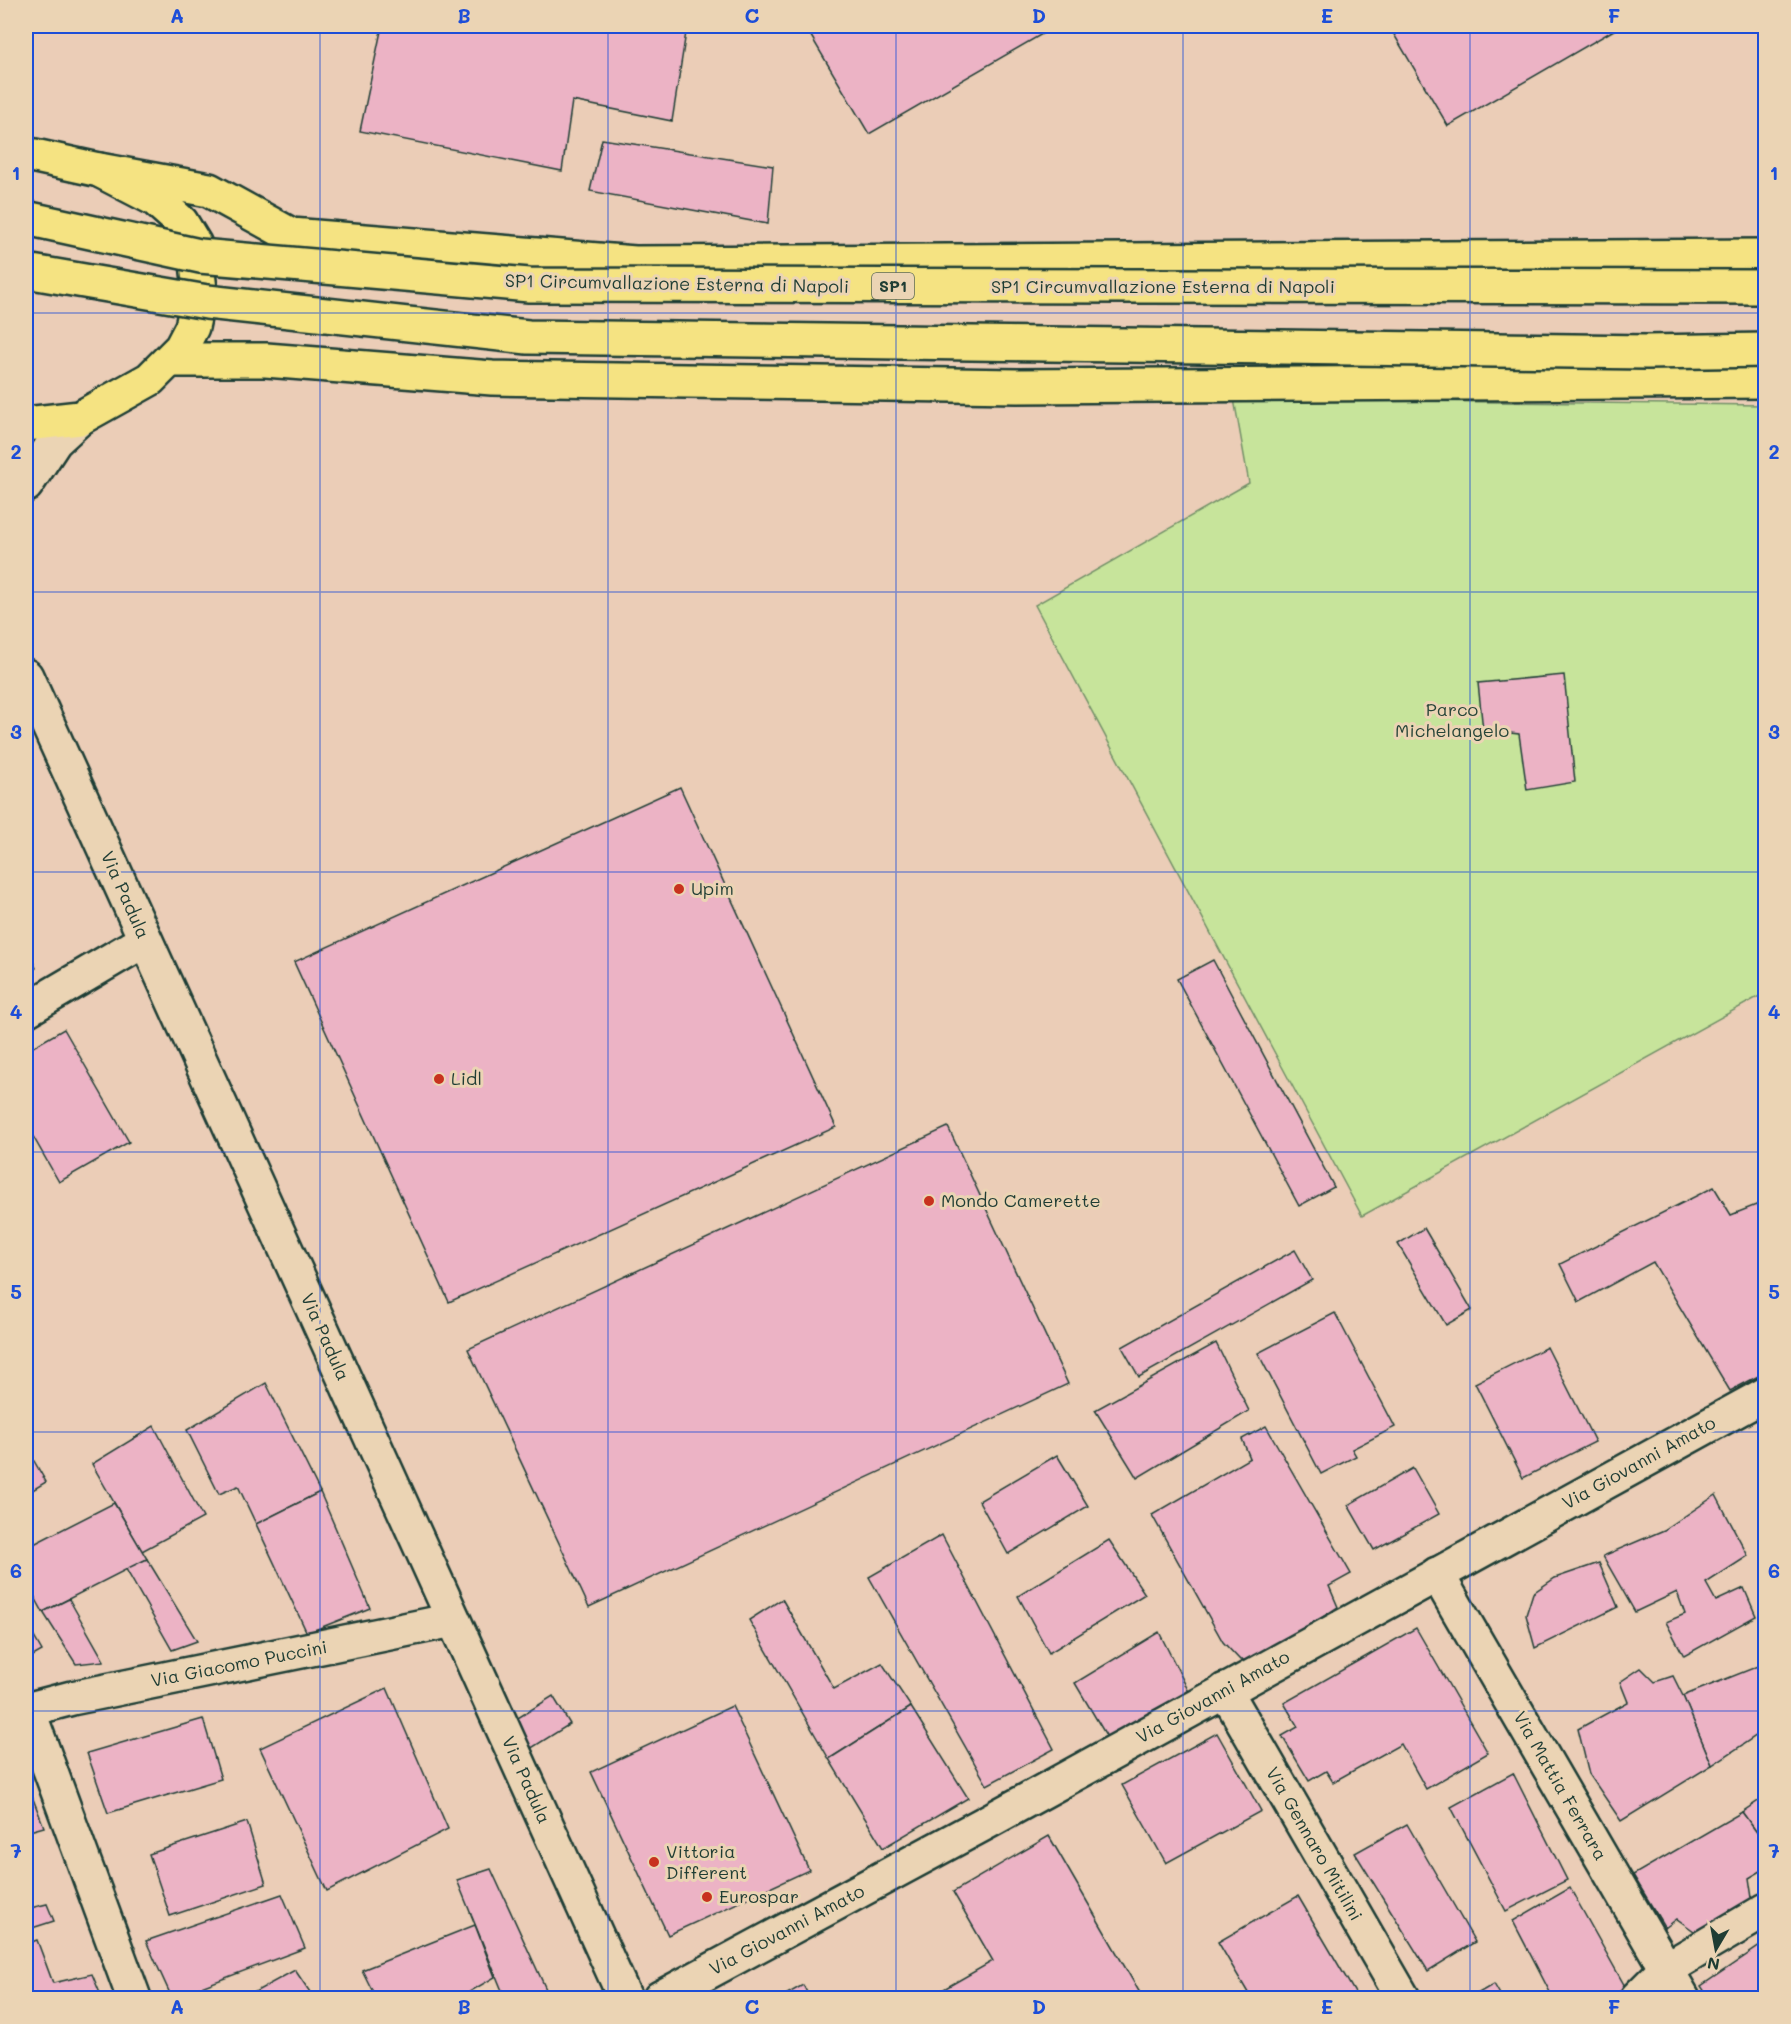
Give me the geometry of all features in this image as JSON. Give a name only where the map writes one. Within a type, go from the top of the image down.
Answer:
[{"type":"main road","points":[[26,154],[209,190],[291,235],[635,263],[1766,256]]},
{"type":"main road","points":[[26,424],[80,418],[150,379],[181,348],[192,327],[200,290],[195,245],[181,222],[155,199],[99,170]]},
{"type":"main road","name":"SP1 Circumvallazione Esterna di Napoli","points":[[26,218],[200,256],[529,285],[1766,287]]},
{"type":"main road","points":[[26,271],[207,302],[528,337],[1647,352],[1766,350]]},
{"type":"main road","points":[[170,360],[267,360],[492,378],[981,386],[1766,381]]},
{"type":"street","points":[[26,485],[55,441],[80,418]]},
{"type":"street","name":"Via Padula","points":[[26,676],[625,1998]]},
{"type":"street","points":[[26,1010],[145,940]]},
{"type":"street","name":"Via Giovanni Amato","points":[[660,1998],[989,1821],[1766,1394]]},
{"type":"street","name":"Via Mattia Ferrara","points":[[1437,1574],[1683,1998]]},
{"type":"street","name":"Via Giacomo Puccini","points":[[26,1710],[72,1698],[453,1620]]},
{"type":"street","name":"Via Gennaro Mitilini","points":[[1225,1690],[1403,1998]]},
{"type":"street","points":[[26,1710],[134,1998]]},
{"type":"street","points":[[1637,1998],[1666,1969],[1766,1910]]},
{"type":"green space","name":"Parco Michelangelo","points":[[1234,399],[1765,405],[1765,993],[1362,1216],[1035,605],[1249,483]]},
{"type":"building","points":[[382,26],[687,26],[672,121],[572,101],[562,171],[360,131]]},
{"type":"building","points":[[805,26],[1056,26],[869,134]]},
{"type":"building","points":[[1389,26],[1621,26],[1448,126]]},
{"type":"building","points":[[602,139],[773,166],[768,224],[590,191]]},
{"type":"building","points":[[1564,675],[1575,782],[1527,790],[1519,734],[1483,730],[1478,683]]},
{"type":"building","points":[[680,787],[836,1127],[449,1302],[294,962]]},
{"type":"building","points":[[26,948],[36,968],[26,974]]},
{"type":"building","points":[[1213,960],[1334,1187],[1299,1206],[1177,979]]},
{"type":"building","points":[[64,1029],[129,1142],[59,1182],[26,1124],[26,1051]]},
{"type":"building","points":[[948,1127],[1068,1384],[589,1607],[468,1349]]},
{"type":"building","points":[[1714,1187],[1731,1215],[1766,1201],[1766,1372],[1730,1391],[1653,1262],[1579,1302],[1560,1264]]},
{"type":"building","points":[[1424,1228],[1472,1310],[1446,1325],[1398,1244]]},
{"type":"building","points":[[1295,1250],[1312,1280],[1139,1377],[1122,1347]]},
{"type":"building","points":[[1335,1313],[1395,1427],[1352,1449],[1356,1456],[1321,1474],[1258,1353]]},
{"type":"building","points":[[1216,1343],[1249,1411],[1137,1478],[1095,1410]]},
{"type":"building","points":[[1547,1347],[1595,1442],[1523,1478],[1475,1383]]},
{"type":"building","points":[[266,1383],[320,1492],[256,1524],[238,1486],[219,1494],[187,1430]]},
{"type":"building","points":[[154,1426],[203,1518],[142,1551],[92,1464]]},
{"type":"building","points":[[1266,1426],[1351,1574],[1329,1586],[1338,1607],[1258,1660],[1240,1660],[1223,1642],[1152,1515],[1250,1458],[1242,1439]]},
{"type":"building","points":[[26,1447],[46,1482],[26,1494]]},
{"type":"building","points":[[1057,1455],[1088,1506],[1008,1554],[979,1501]]},
{"type":"building","points":[[1413,1468],[1439,1514],[1374,1550],[1348,1505]]},
{"type":"building","points":[[320,1492],[370,1608],[307,1633],[256,1524]]},
{"type":"building","points":[[1716,1495],[1748,1556],[1706,1583],[1716,1601],[1744,1588],[1756,1616],[1684,1656],[1666,1622],[1685,1614],[1677,1592],[1635,1612],[1603,1556],[1664,1530]]},
{"type":"building","points":[[114,1503],[147,1559],[43,1612],[26,1581],[26,1548]]},
{"type":"building","points":[[942,1535],[1054,1749],[987,1785],[869,1577]]},
{"type":"building","points":[[1109,1540],[1145,1594],[1049,1653],[1018,1596]]},
{"type":"building","points":[[147,1559],[197,1641],[172,1650],[126,1569]]},
{"type":"building","points":[[1599,1563],[1618,1607],[1535,1648],[1526,1615],[1533,1593],[1555,1578]]},
{"type":"building","points":[[69,1599],[104,1661],[76,1664],[43,1612]]},
{"type":"building","points":[[782,1599],[834,1689],[882,1663],[911,1707],[829,1759],[749,1620]]},
{"type":"building","points":[[26,1623],[42,1651],[26,1660]]},
{"type":"building","points":[[1416,1628],[1488,1753],[1426,1789],[1401,1744],[1333,1782],[1326,1771],[1309,1781],[1282,1736],[1298,1727],[1284,1703]]},
{"type":"building","points":[[1159,1632],[1189,1692],[1107,1737],[1075,1683]]},
{"type":"building","points":[[1766,1663],[1766,1729],[1712,1765],[1683,1696]]},
{"type":"building","points":[[1641,1668],[1655,1682],[1673,1676],[1712,1765],[1621,1821],[1589,1774],[1578,1729],[1628,1702],[1620,1682]]},
{"type":"building","points":[[387,1688],[448,1829],[327,1891],[260,1748]]},
{"type":"building","points":[[553,1696],[570,1724],[530,1749],[513,1721]]},
{"type":"building","points":[[732,1706],[809,1870],[668,1935],[591,1772]]},
{"type":"building","points":[[911,1707],[968,1798],[883,1848],[829,1759]]},
{"type":"building","points":[[203,1719],[221,1779],[108,1813],[87,1753]]},
{"type":"building","points":[[1217,1733],[1261,1811],[1166,1863],[1122,1785]]},
{"type":"building","points":[[1513,1773],[1567,1880],[1506,1911],[1451,1807]]},
{"type":"building","points":[[26,1781],[44,1827],[26,1832]]},
{"type":"building","points":[[1766,1796],[1766,1845],[1742,1812]]},
{"type":"building","points":[[1742,1812],[1766,1845],[1766,1868],[1749,1878],[1752,1898],[1712,1928],[1694,1931],[1677,1919],[1665,1928],[1633,1875]]},
{"type":"building","points":[[247,1822],[266,1884],[170,1916],[149,1854]]},
{"type":"building","points":[[1407,1824],[1475,1942],[1428,1971],[1355,1853]]},
{"type":"building","points":[[1049,1836],[1140,1993],[1131,1998],[928,1998],[993,1961],[953,1892]]},
{"type":"building","points":[[491,1869],[550,1998],[505,1998],[457,1880]]},
{"type":"building","points":[[1570,1888],[1627,1990],[1615,1998],[1553,1998],[1513,1921]]},
{"type":"building","points":[[282,1894],[305,1948],[172,1998],[146,1941]]},
{"type":"building","points":[[1298,1896],[1358,1998],[1251,1998],[1218,1942]]},
{"type":"building","points":[[47,1904],[54,1921],[26,1930],[26,1909]]},
{"type":"building","points":[[475,1925],[495,1977],[459,1998],[376,1998],[362,1970]]},
{"type":"building","points":[[37,1940],[53,1983],[92,1974],[102,1998],[26,1998],[26,1944]]},
{"type":"building","points":[[1766,1942],[1766,1998],[1709,1998],[1701,1986]]},
{"type":"building","points":[[295,1970],[314,1998],[244,1998]]},
{"type":"building","points":[[1494,1984],[1502,1998],[1470,1998]]},
{"type":"building","points":[[803,1985],[810,1998],[780,1998]]},
{"type":"place","name":"Upim","points":[[679,889]]},
{"type":"place","name":"Lidl","points":[[439,1079]]},
{"type":"place","name":"Mondo Camerette","points":[[929,1201]]},
{"type":"place","name":"Vittoria Different","points":[[654,1862]]},
{"type":"place","name":"Eurospar","points":[[707,1897]]}]
